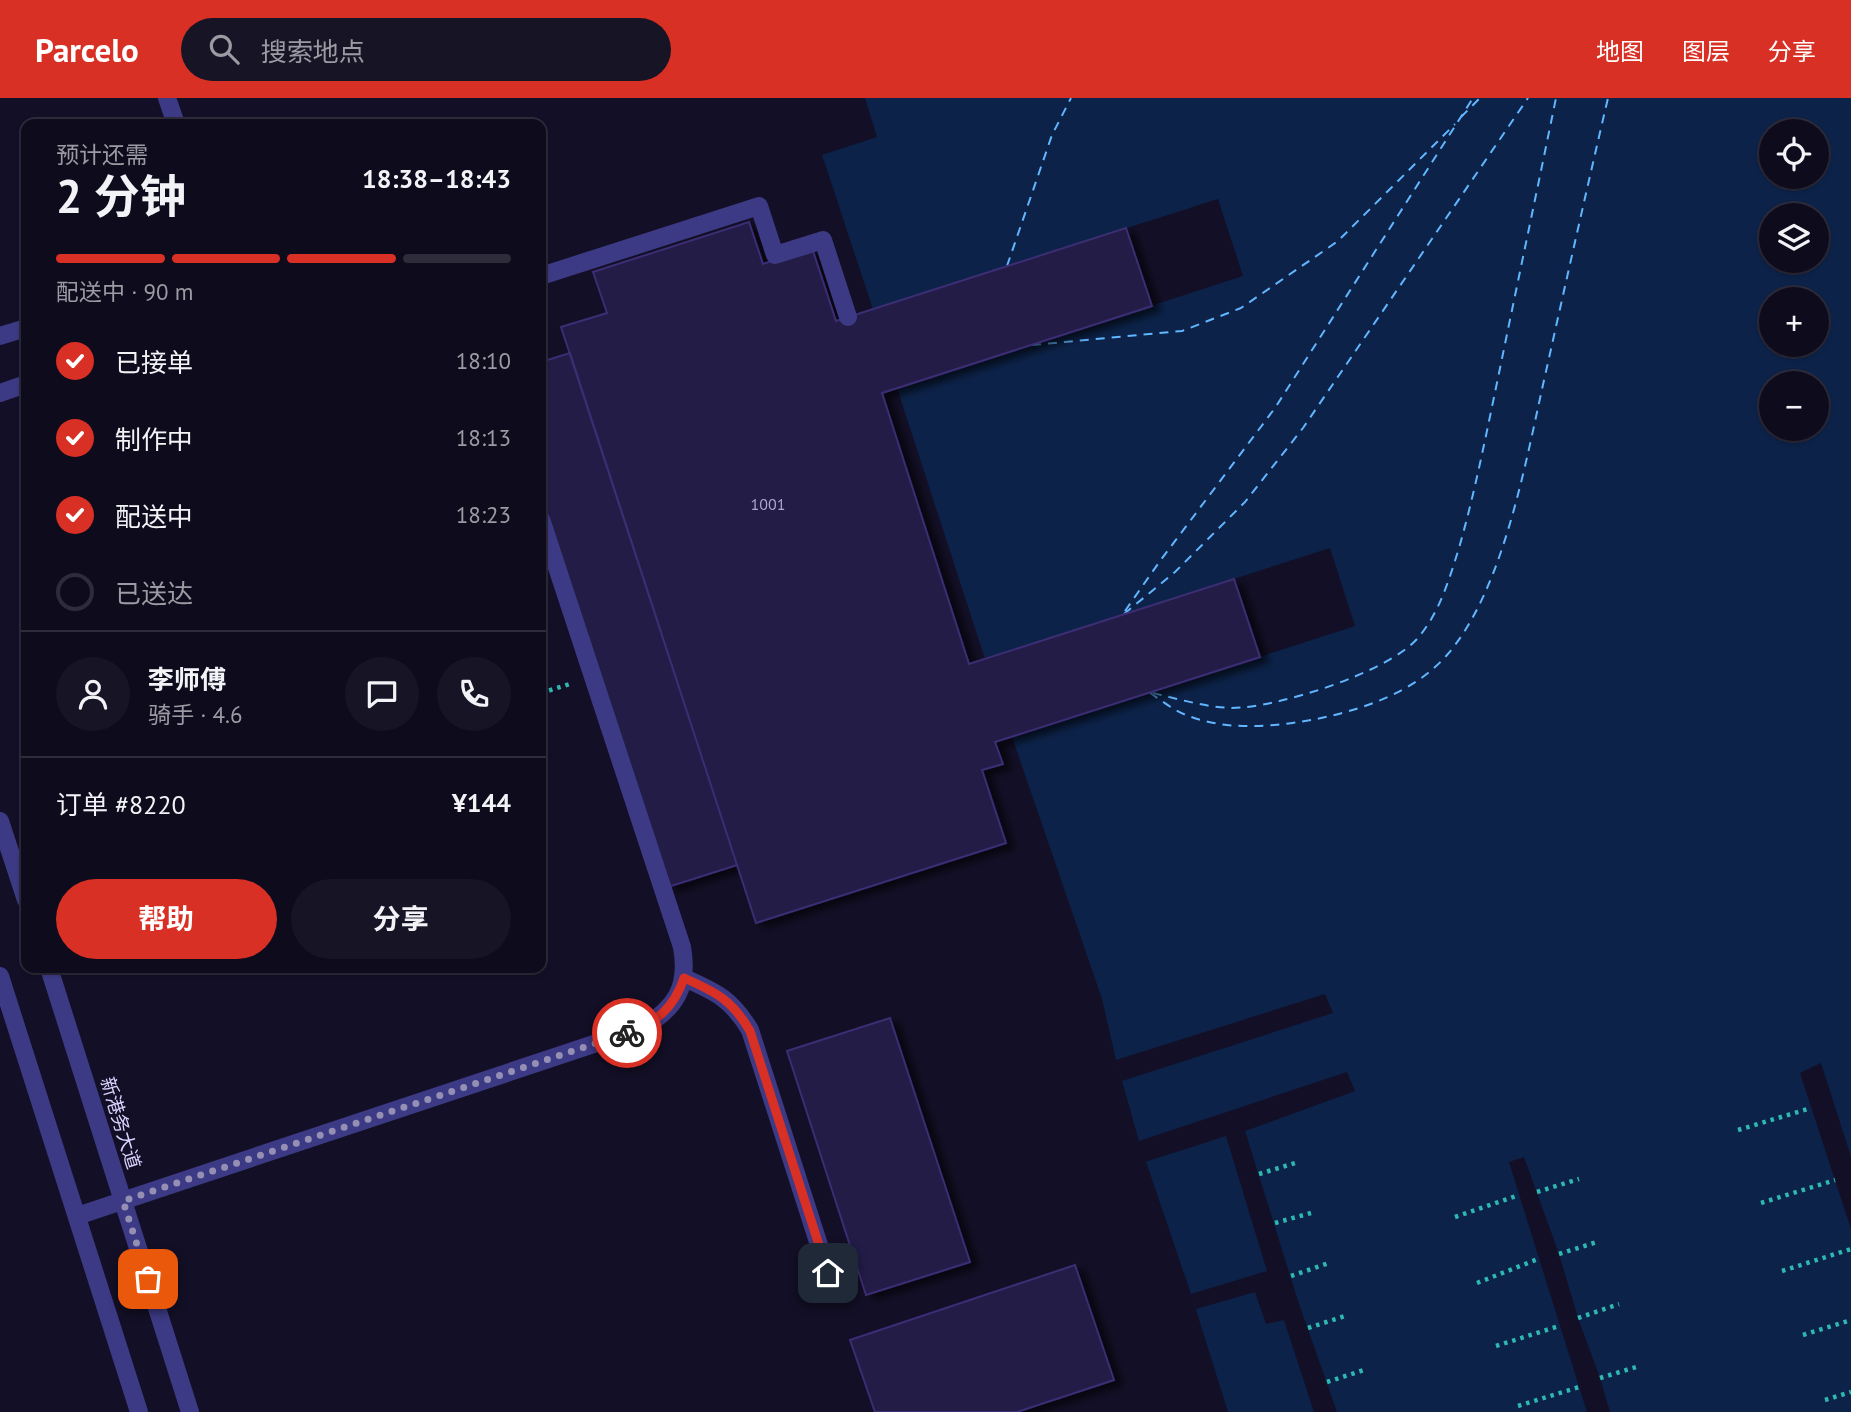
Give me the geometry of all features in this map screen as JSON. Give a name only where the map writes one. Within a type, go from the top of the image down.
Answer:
[{"type":"street","points":[[167,98],[174,119]]},
{"type":"street","points":[[546,274],[759,206],[775,255],[823,240],[848,317]]},
{"type":"street","points":[[0,336],[21,330]]},
{"type":"street","points":[[0,393],[21,386]]},
{"type":"street","points":[[77,1216],[642,1028],[659,1018],[671,1006],[684,978],[682,947],[546,534]]},
{"type":"street","points":[[0,821],[21,885]]},
{"type":"street","name":"新港务大道","points":[[51,973],[190,1412]]},
{"type":"street","points":[[0,976],[139,1412]]},
{"type":"street","points":[[684,978],[724,998],[738,1011],[750,1031],[828,1273]]},
{"type":"path","points":[[1738,1130],[1811,1108]]},
{"type":"path","points":[[1259,1174],[1295,1163]]},
{"type":"path","points":[[1537,1192],[1579,1178]]},
{"type":"path","points":[[1761,1203],[1835,1180]]},
{"type":"path","points":[[1455,1217],[1519,1195]]},
{"type":"path","points":[[1275,1223],[1311,1213]]},
{"type":"path","points":[[1559,1254],[1597,1242]]},
{"type":"path","points":[[1782,1271],[1851,1250]]},
{"type":"path","points":[[1477,1283],[1538,1259]]},
{"type":"path","points":[[1291,1276],[1329,1263]]},
{"type":"path","points":[[1578,1318],[1619,1304]]},
{"type":"path","points":[[1308,1328],[1348,1315]]},
{"type":"path","points":[[1803,1335],[1851,1321]]},
{"type":"path","points":[[1496,1346],[1559,1326]]},
{"type":"path","points":[[1600,1378],[1636,1367]]},
{"type":"path","points":[[1327,1382],[1364,1370]]},
{"type":"path","points":[[1518,1406],[1579,1387]]},
{"type":"path","points":[[1825,1400],[1851,1392]]},
{"type":"water","points":[[865,98],[1851,98],[1851,1412],[1228,1412],[1139,1141],[1102,999],[1012,737],[1355,626],[1330,548],[985,659],[897,388],[1243,276],[1218,199],[873,309],[822,155],[877,137]]},
{"type":"pier","points":[[1325,994],[1333,1013],[1122,1081],[1116,1060]]},
{"type":"pier","points":[[1821,1063],[1851,1157],[1851,1229],[1800,1073]]},
{"type":"pier","points":[[1347,1072],[1355,1091],[1245,1131],[1298,1301],[1337,1412],[1314,1412],[1284,1320],[1266,1324],[1255,1292],[1196,1309],[1191,1294],[1267,1271],[1226,1136],[1145,1162],[1139,1141]]},
{"type":"pier","points":[[1524,1157],[1559,1254],[1610,1412],[1587,1412],[1509,1162]]},
{"type":"building","points":[[749,222],[763,264],[812,248],[836,321],[1126,228],[1152,306],[882,393],[969,664],[1234,579],[1260,657],[995,742],[1003,764],[982,770],[1006,843],[756,923],[561,327],[607,313],[593,272]]},
{"type":"building","points":[[570,353],[737,865],[668,887],[546,512],[546,360]]},
{"type":"building","points":[[890,1018],[970,1262],[866,1295],[787,1051]]},
{"type":"building","points":[[1075,1265],[1114,1380],[1017,1412],[875,1412],[850,1340]]},
{"type":"ferry route","points":[[1007,266],[1052,135],[1071,98]]},
{"type":"ferry route","points":[[1125,611],[1275,408],[1473,98]]},
{"type":"ferry route","points":[[1461,117],[1480,98]]},
{"type":"ferry route","points":[[1124,614],[1175,572],[1245,502],[1303,428],[1528,98]]},
{"type":"ferry route","points":[[1153,693],[1231,708],[1275,702],[1357,676],[1402,652],[1425,629],[1447,584],[1470,506],[1556,98]]},
{"type":"ferry route","points":[[1150,693],[1181,713],[1201,720],[1217,724],[1264,726],[1329,716],[1385,698],[1419,680],[1447,655],[1467,627],[1485,593],[1512,518],[1608,98]]},
{"type":"ferry route","points":[[1032,345],[1182,331],[1241,308],[1338,241],[1455,124]]},
{"type":"way so far","points":[[148,1279],[123,1201],[627,1033]]},
{"type":"route","points":[[627,1033],[659,1018],[671,1006],[684,978],[724,998],[738,1011],[750,1031],[828,1273]]}]
